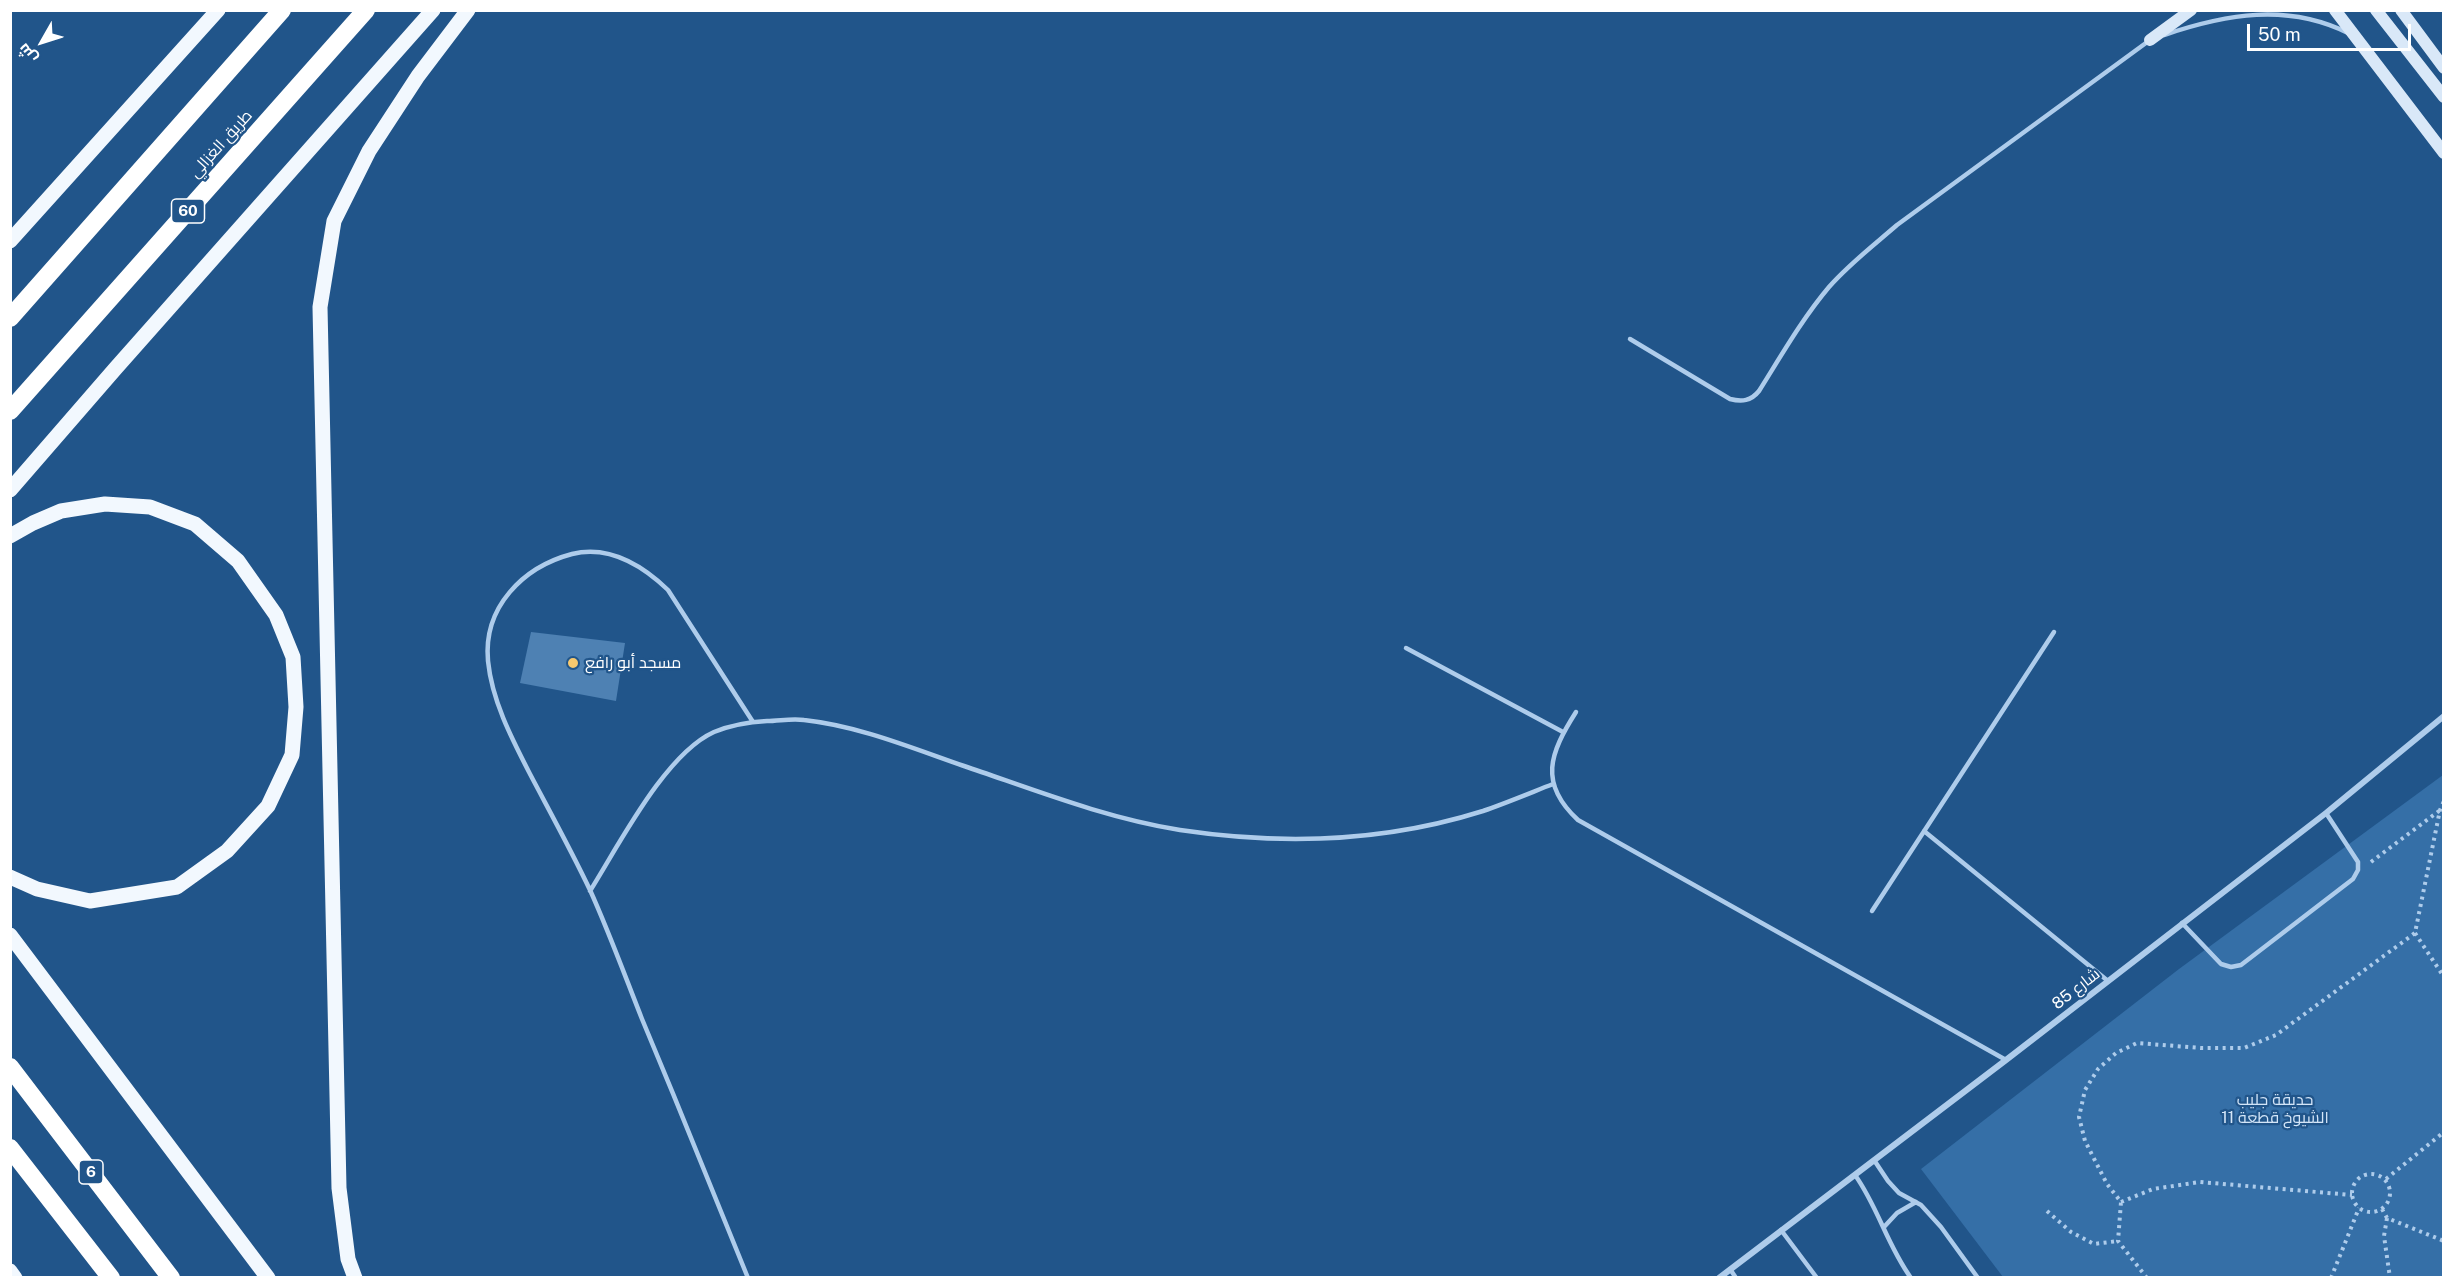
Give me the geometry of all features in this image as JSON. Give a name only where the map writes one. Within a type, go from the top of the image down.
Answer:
[{"type":"highway","points":[[10,318],[282,10]]},
{"type":"highway","name":"طريق الغزالي","points":[[10,411],[366,10]]},
{"type":"highway","name":"6","points":[[10,1068],[171,1278]]},
{"type":"highway","points":[[10,1148],[111,1278]]},
{"type":"main road","points":[[10,241],[218,10]]},
{"type":"main road","points":[[10,490],[433,10]]},
{"type":"main road","points":[[355,1278],[348,1259],[339,1188],[321,307],[334,221],[369,151],[418,76],[468,10]]},
{"type":"main road","points":[[2150,40],[2191,10]]},
{"type":"main road","points":[[2335,10],[2444,153]]},
{"type":"main road","points":[[2376,10],[2444,97]]},
{"type":"main road","points":[[2400,10],[2444,68]]},
{"type":"main road","points":[[10,536],[61,511],[105,504],[150,507],[195,524],[237,561],[276,615],[293,657],[296,707],[292,755],[268,806],[227,850],[177,887],[90,902],[37,889],[10,877]]},
{"type":"main road","points":[[10,935],[268,1278]]},
{"type":"main road","points":[[10,1272],[15,1278]]},
{"type":"street","name":"شارع 85","points":[[1719,1278],[2326,813],[2444,716]]},
{"type":"lane","points":[[1630,339],[1730,399],[1744,401],[1750,399],[1759,391],[1817,302],[1862,254],[1898,225],[2150,40],[2179,10]]},
{"type":"lane","points":[[2150,40],[2205,22],[2264,14],[2308,17],[2332,25],[2355,37]]},
{"type":"lane","points":[[748,1278],[590,891],[516,747],[494,692],[488,660],[490,634],[498,610],[512,589],[530,572],[552,559],[577,553],[602,554],[627,560],[650,572],[668,590],[753,722]]},
{"type":"lane","points":[[1872,911],[2054,632]]},
{"type":"lane","points":[[1406,648],[1563,732]]},
{"type":"lane","points":[[1575,712],[1554,750],[1551,766],[1553,784],[1563,804],[1578,820],[2006,1060]]},
{"type":"lane","points":[[590,891],[654,789],[680,756],[696,742],[714,732],[753,722],[802,719],[850,728],[1103,813],[1179,830],[1256,838],[1334,838],[1409,829],[1482,811],[1553,784]]},
{"type":"lane","points":[[2182,923],[2221,964],[2231,967],[2241,966],[2352,879],[2358,870],[2358,862],[2337,826],[2326,813]]},
{"type":"lane","points":[[1924,831],[2108,981]]},
{"type":"lane","points":[[1874,1160],[1887,1181],[1899,1193],[1922,1205],[1978,1278]]},
{"type":"lane","points":[[1855,1175],[1870,1196],[1888,1242],[1911,1278]]},
{"type":"lane","points":[[1884,1227],[1897,1213],[1916,1202]]},
{"type":"lane","points":[[1782,1230],[1817,1278]]},
{"type":"lane","points":[[1730,1269],[1736,1278]]},
{"type":"path","points":[[2147,1278],[2118,1241],[2121,1202],[2107,1184],[2085,1141],[2079,1117],[2085,1090],[2098,1069],[2116,1053],[2137,1043],[2201,1048],[2244,1048],[2276,1035],[2415,933],[2440,810],[2444,801]]},
{"type":"path","points":[[2358,870],[2440,810]]},
{"type":"path","points":[[2415,933],[2444,977]]},
{"type":"path","points":[[2386,1179],[2444,1132]]},
{"type":"path","points":[[2367,1173],[2377,1174],[2386,1179],[2391,1189],[2390,1201],[2382,1209],[2374,1212],[2359,1208],[2352,1195],[2353,1185],[2359,1177],[2367,1173]]},
{"type":"path","points":[[2121,1202],[2153,1189],[2200,1182],[2352,1195]]},
{"type":"path","points":[[2331,1278],[2359,1208]]},
{"type":"path","points":[[2382,1209],[2387,1218],[2384,1236],[2390,1278]]},
{"type":"path","points":[[2047,1211],[2071,1232],[2094,1244],[2118,1241]]},
{"type":"path","points":[[2387,1218],[2444,1241]]},
{"type":"green space","name":"حديقة جليب الشيوخ قطعة 11","points":[[2443,775],[2443,1277],[2003,1277],[1921,1169],[2179,969]]},
{"type":"building","name":"مسجد أبو رافع","points":[[531,632],[625,643],[616,701],[520,683]]},
{"type":"place","name":"مسجد أبو رافع","points":[[573,663]]}]
